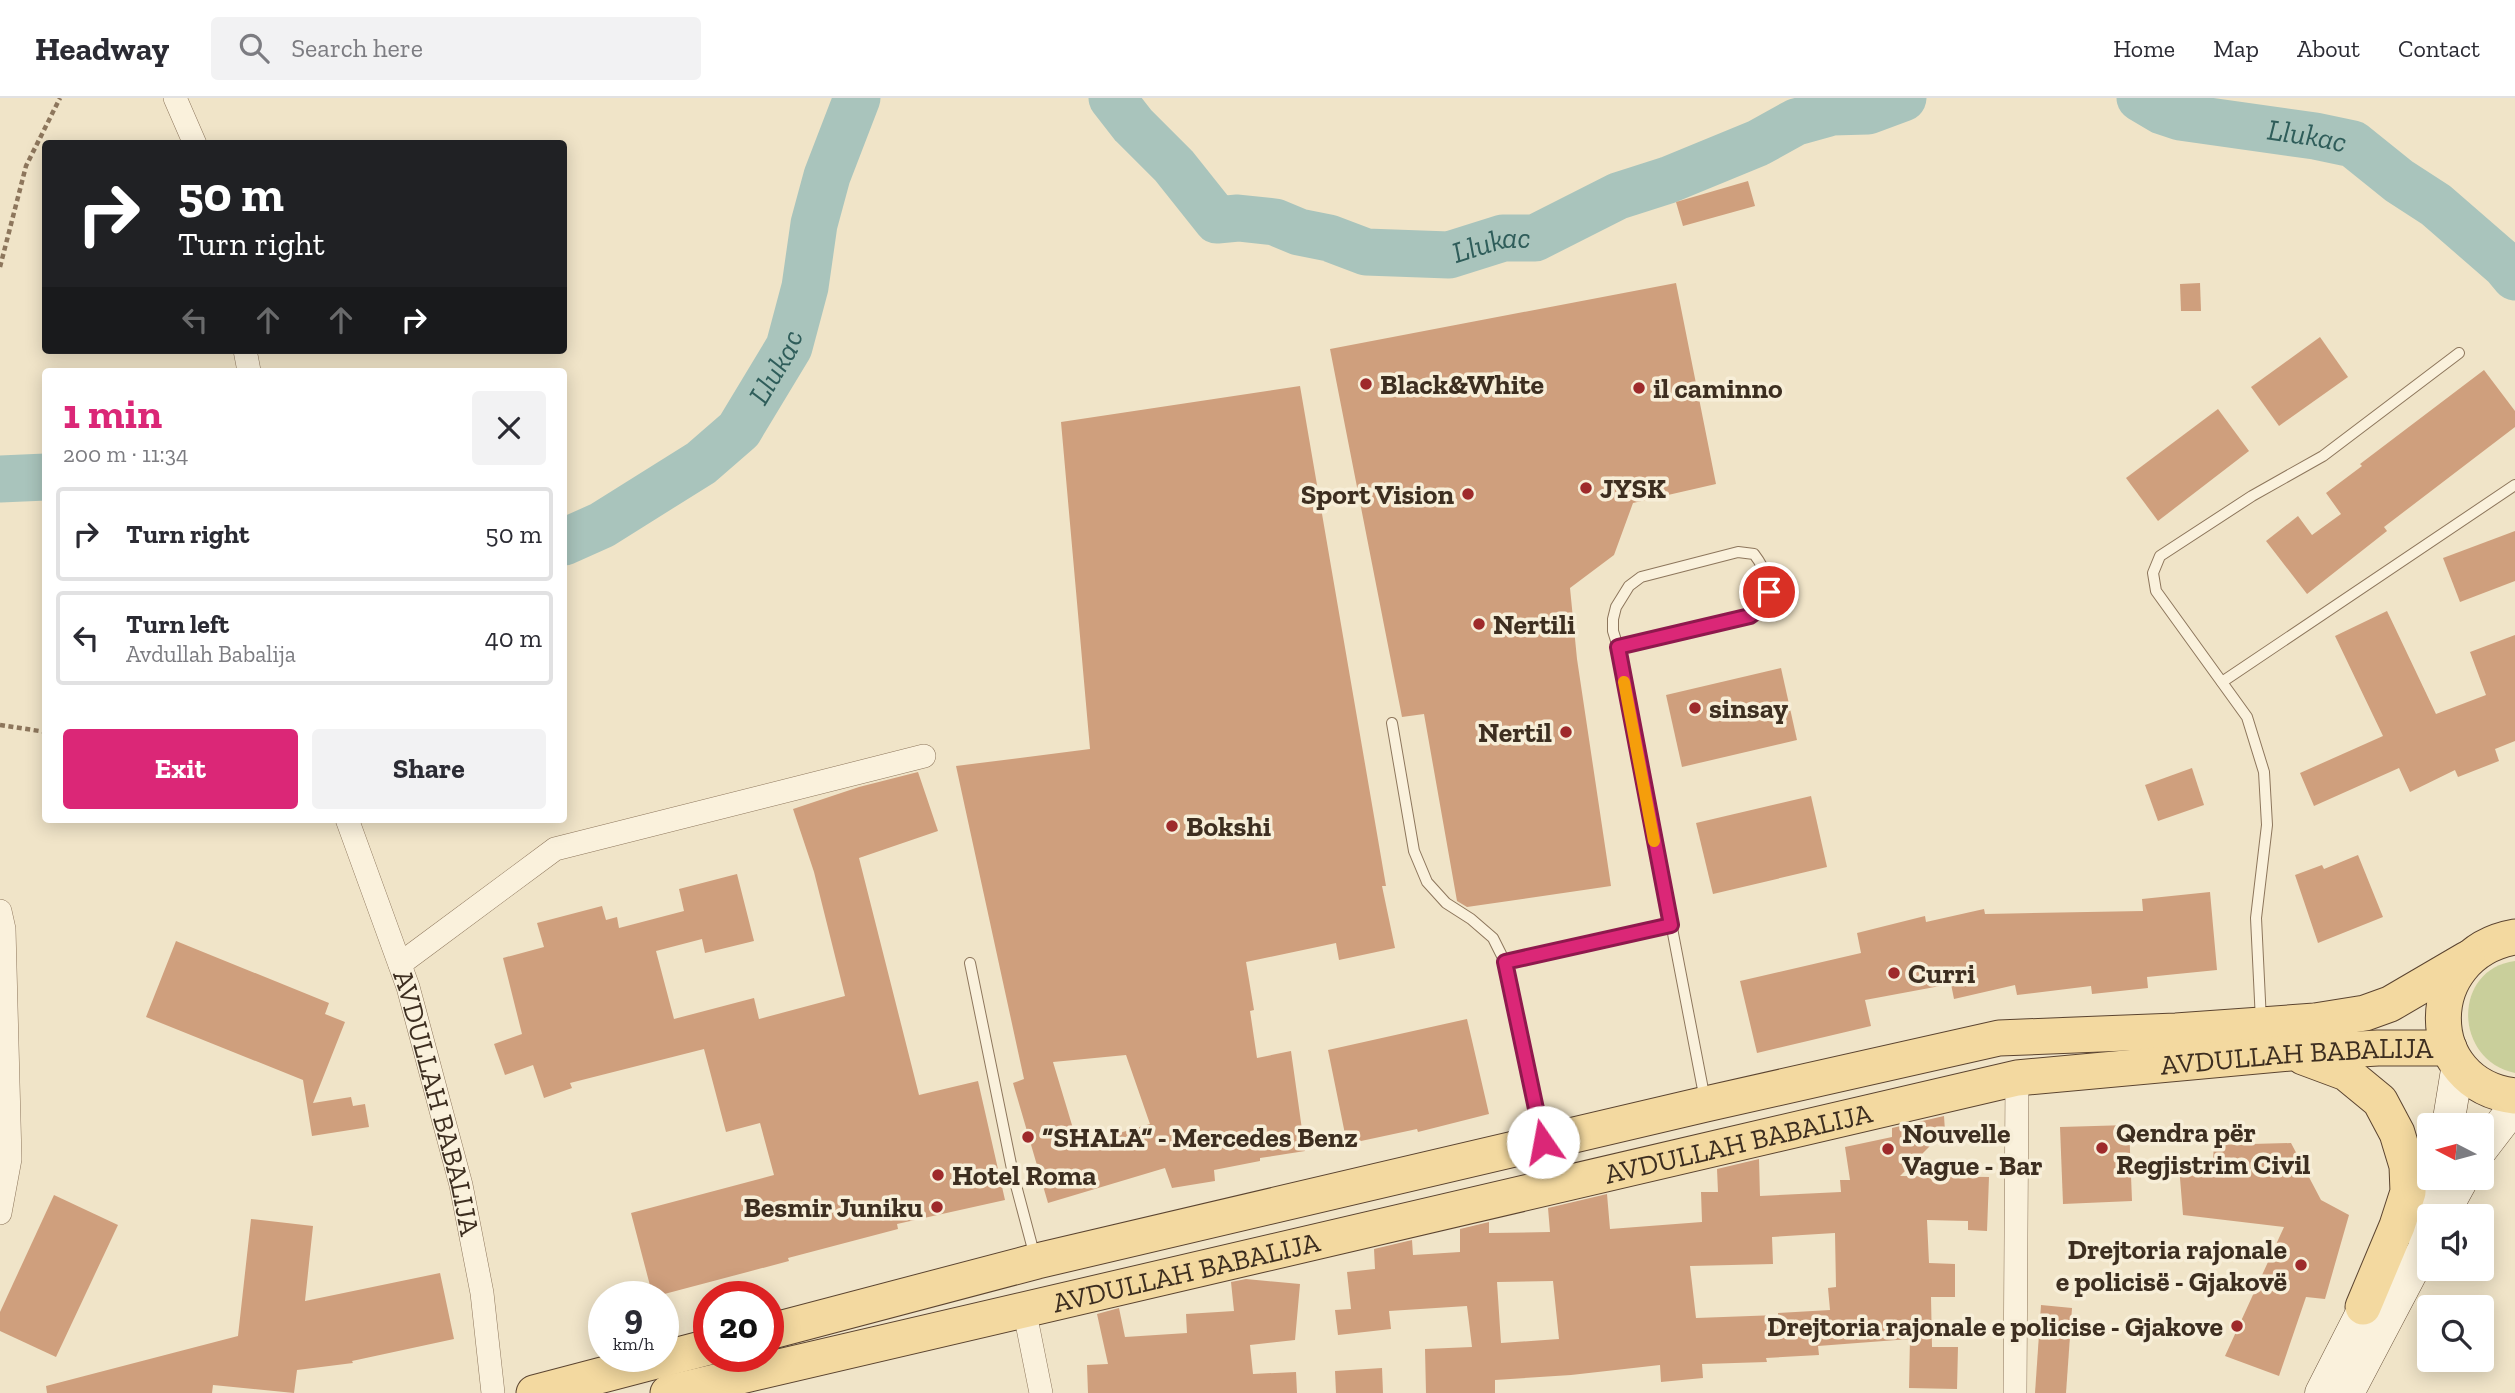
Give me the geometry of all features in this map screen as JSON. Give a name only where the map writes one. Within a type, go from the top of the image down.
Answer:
[{"type":"main road","name":"AVDULLAH BABALIJA","points":[[784,1328],[1037,1261],[1999,1038],[2176,1031],[2315,1021],[2365,1013],[2390,1004],[2467,959],[2482,947],[2510,935]]},
{"type":"main road","points":[[2467,959],[2446,992],[2444,1030],[2454,1056],[2471,1078],[2487,1088],[2515,1096]]},
{"type":"main road","name":"AVDULLAH BABALIJA","points":[[668,1393],[2017,1078],[2290,1053],[2378,1048],[2454,1056]]},
{"type":"main road","points":[[2290,1053],[2346,1073],[2380,1101],[2397,1133],[2407,1166],[2408,1192],[2398,1226],[2363,1307],[2320,1393]]},
{"type":"main road","points":[[2449,1113],[2454,1056]]},
{"type":"main road","points":[[2494,1133],[2515,1106]]},
{"type":"main road","points":[[2363,1307],[2401,1242],[2425,1190]]},
{"type":"main road","points":[[2348,1393],[2417,1262]]},
{"type":"main road","points":[[534,1393],[693,1351]]},
{"type":"street","points":[[175,98],[193,140]]},
{"type":"street","points":[[400,964],[555,849],[924,756]]},
{"type":"street","name":"AVDULLAH BABALIJA","points":[[348,823],[400,964],[461,1185],[482,1293],[493,1393]]},
{"type":"street","points":[[0,911],[4,929],[10,1158],[0,1213]]},
{"type":"street","points":[[2015,1393],[2017,1078]]},
{"type":"street","points":[[1024,1308],[1041,1393]]},
{"type":"lane","points":[[2261,1025],[2256,918],[2267,825],[2264,772],[2247,717],[2156,591],[2153,573],[2160,556],[2252,496],[2323,456],[2459,353]]},
{"type":"lane","points":[[2222,682],[2515,485]]},
{"type":"lane","name":"AVDULLAH BABALIJA","points":[[1618,647],[1750,616],[1765,605],[1769,592],[1763,565],[1754,554],[1738,552],[1641,577],[1629,586],[1616,607],[1613,631],[1706,1104]]},
{"type":"lane","points":[[1392,723],[1414,851],[1427,882],[1446,903],[1493,938],[1505,962],[1543,1142]]},
{"type":"lane","points":[[1505,962],[1671,925]]},
{"type":"lane","name":"AVDULLAH BABALIJA","points":[[970,963],[1013,1174],[1037,1261]]},
{"type":"path","points":[[0,267],[26,166],[60,98]]},
{"type":"path","points":[[0,725],[42,731]]},
{"type":"green space","points":[[2515,961],[2515,1073],[2495,1065],[2480,1051],[2471,1034],[2468,1015],[2471,997],[2480,980],[2494,968]]},
{"type":"building","points":[[1748,181],[1755,206],[1683,226],[1676,202]]},
{"type":"building","name":"Nertili","points":[[1676,283],[1716,484],[1633,503],[1614,555],[1570,588],[1577,659],[1611,886],[1467,907],[1457,901],[1424,714],[1402,717],[1330,349]]},
{"type":"building","points":[[2200,283],[2201,311],[2181,311],[2180,284]]},
{"type":"building","points":[[2320,337],[2348,377],[2279,426],[2251,387]]},
{"type":"building","points":[[2484,370],[2515,411],[2515,427],[2384,527],[2387,531],[2307,594],[2266,541],[2298,516],[2312,535],[2341,514],[2326,493]]},
{"type":"building","name":"Bokshi","points":[[1300,386],[1386,886],[1382,886],[1395,948],[1339,960],[1336,943],[1246,962],[1254,1010],[1250,1011],[1257,1058],[1291,1051],[1305,1151],[1260,1158],[1260,1161],[1214,1170],[1215,1181],[1172,1188],[1165,1168],[1048,1203],[1013,1083],[1024,1079],[956,766],[1090,749],[1061,422]],"holes":[[[1126,1055],[1150,1124],[1078,1145],[1053,1062]]]},
{"type":"building","points":[[2218,409],[2249,451],[2158,521],[2126,478]]},
{"type":"building","points":[[2515,531],[2515,581],[2460,602],[2443,558]]},
{"type":"building","points":[[2387,611],[2436,714],[2486,695],[2470,652],[2515,635],[2515,741],[2495,749],[2499,761],[2458,777],[2455,770],[2410,792],[2399,768],[2314,806],[2300,773],[2383,736],[2335,636]]},
{"type":"building","points":[[1781,668],[1797,740],[1682,767],[1666,695]]},
{"type":"building","points":[[2192,768],[2204,805],[2158,821],[2145,785]]},
{"type":"building","points":[[918,772],[938,831],[859,858],[919,1095],[978,1081],[1005,1200],[897,1224],[898,1229],[713,1281],[693,1281],[693,1286],[679,1290],[679,1281],[649,1281],[631,1213],[774,1175],[760,1123],[726,1132],[704,1049],[570,1083],[572,1088],[544,1098],[533,1065],[505,1075],[494,1044],[522,1034],[503,958],[544,947],[537,923],[602,906],[606,920],[617,917],[619,928],[684,911],[679,889],[737,874],[754,941],[705,953],[702,939],[656,951],[674,1019],[754,998],[759,1019],[845,996],[814,872],[793,809],[859,787]]},
{"type":"building","points":[[1811,796],[1827,867],[1713,894],[1696,823]]},
{"type":"building","points":[[2358,855],[2383,917],[2318,943],[2295,875],[2322,865],[2324,869]]},
{"type":"building","points":[[2210,892],[2217,970],[2147,977],[2148,988],[2092,994],[2091,986],[2017,995],[2015,985],[1954,999],[1951,984],[1865,1000],[1871,1026],[1757,1053],[1740,981],[1861,953],[1857,933],[1925,916],[1926,922],[1984,909],[1985,914],[2143,911],[2142,899]]},
{"type":"building","points":[[176,941],[329,1003],[325,1014],[345,1022],[313,1103],[351,1097],[353,1106],[365,1104],[369,1127],[312,1136],[303,1080],[146,1017]]},
{"type":"building","points":[[1467,1019],[1489,1114],[1418,1132],[1417,1129],[1347,1144],[1328,1050]]},
{"type":"building","points":[[1944,1116],[1945,1131],[1900,1176],[1989,1177],[1987,1231],[1968,1230],[1968,1221],[1927,1220],[1929,1263],[1955,1264],[1955,1297],[1931,1297],[1932,1347],[1958,1347],[1957,1389],[1909,1388],[1910,1339],[1818,1346],[1819,1355],[1766,1358],[1767,1362],[1702,1364],[1703,1378],[1661,1382],[1660,1365],[1495,1380],[1495,1393],[1426,1393],[1425,1349],[1472,1347],[1467,1306],[1389,1311],[1391,1329],[1338,1335],[1335,1310],[1351,1309],[1347,1272],[1375,1269],[1374,1249],[1412,1240],[1413,1255],[1460,1252],[1460,1229],[1489,1222],[1489,1233],[1550,1232],[1548,1208],[1607,1194],[1610,1229],[1702,1222],[1701,1192],[1718,1192],[1717,1169],[1759,1159],[1760,1196],[1841,1192],[1840,1180],[1850,1180],[1845,1147],[1892,1137],[1892,1128]],"holes":[[[1835,1233],[1836,1287],[1828,1288],[1830,1310],[1696,1318],[1690,1266],[1773,1264],[1772,1237]],[[1553,1281],[1559,1339],[1501,1343],[1497,1282]]]},
{"type":"building","points":[[2129,1125],[2132,1201],[2063,1204],[2060,1127]]},
{"type":"building","name":"Drejtoria rajonale e policisë - Gjakovë","points":[[2291,1143],[2321,1200],[2349,1215],[2325,1299],[2306,1297],[2279,1376],[2225,1356],[2284,1227],[2183,1215],[2179,1166],[2213,1160],[2214,1145]]},
{"type":"building","points":[[54,1195],[118,1225],[56,1357],[0,1331],[0,1312]]},
{"type":"building","points":[[251,1219],[313,1226],[305,1301],[440,1273],[454,1339],[352,1361],[353,1363],[297,1370],[294,1393],[213,1385],[212,1393],[47,1393],[46,1386],[238,1336]]},
{"type":"building","points":[[1246,1279],[1300,1284],[1295,1340],[1250,1345],[1253,1374],[1296,1372],[1297,1393],[1088,1393],[1087,1365],[1108,1364],[1097,1314],[1119,1308],[1125,1337],[1187,1333],[1186,1314],[1234,1311],[1231,1282]]},
{"type":"building","points":[[2041,1305],[2072,1308],[2066,1393],[2035,1393]]},
{"type":"building","points":[[1382,1368],[1383,1393],[1336,1393],[1335,1371]]},
{"type":"waterway","name":"Llukac","points":[[567,541],[602,525],[701,463],[739,430],[789,347],[805,287],[814,224],[827,176],[857,98]]},
{"type":"waterway","name":"Llukac","points":[[1112,98],[1133,125],[1174,166],[1217,220],[1238,218],[1275,222],[1366,252],[1449,255],[1503,238],[1535,238],[1618,196],[1668,180],[1758,143],[1796,122],[1832,112],[1868,111],[1903,98]]},
{"type":"waterway","name":"Llukac","points":[[2140,98],[2162,111],[2180,117],[2353,144],[2399,181],[2436,205],[2505,265],[2515,277]]},
{"type":"waterway","name":"Llukac","points":[[0,479],[42,477]]},
{"type":"slow traffic","points":[[1624,682],[1654,841]]},
{"type":"place","name":"Black&White","points":[[1366,384]]},
{"type":"place","name":"il caminno","points":[[1639,388]]},
{"type":"place","name":"JYSK","points":[[1586,488]]},
{"type":"place","name":"Sport Vision","points":[[1468,494]]},
{"type":"place","name":"Nertili","points":[[1479,624]]},
{"type":"place","name":"sinsay","points":[[1695,708]]},
{"type":"place","name":"Nertil","points":[[1566,732]]},
{"type":"place","name":"Bokshi","points":[[1172,826]]},
{"type":"place","name":"Curri","points":[[1894,973]]},
{"type":"place","name":"“SHALA” - Mercedes Benz","points":[[1028,1137]]},
{"type":"place","name":"Qendra për Regjistrim Civil","points":[[2102,1148]]},
{"type":"place","name":"Nouvelle Vague - Bar","points":[[1888,1149]]},
{"type":"place","name":"Hotel Roma","points":[[938,1175]]},
{"type":"place","name":"Besmir Juniku","points":[[937,1207]]},
{"type":"place","name":"Drejtoria rajonale e policisë - Gjakovë","points":[[2301,1265]]},
{"type":"place","name":"Drejtoria rajonale e policise - Gjakove","points":[[2237,1326]]},
{"type":"route","points":[[1543,1142],[1505,962],[1671,925],[1618,647],[1750,616],[1765,605],[1769,592]]}]
